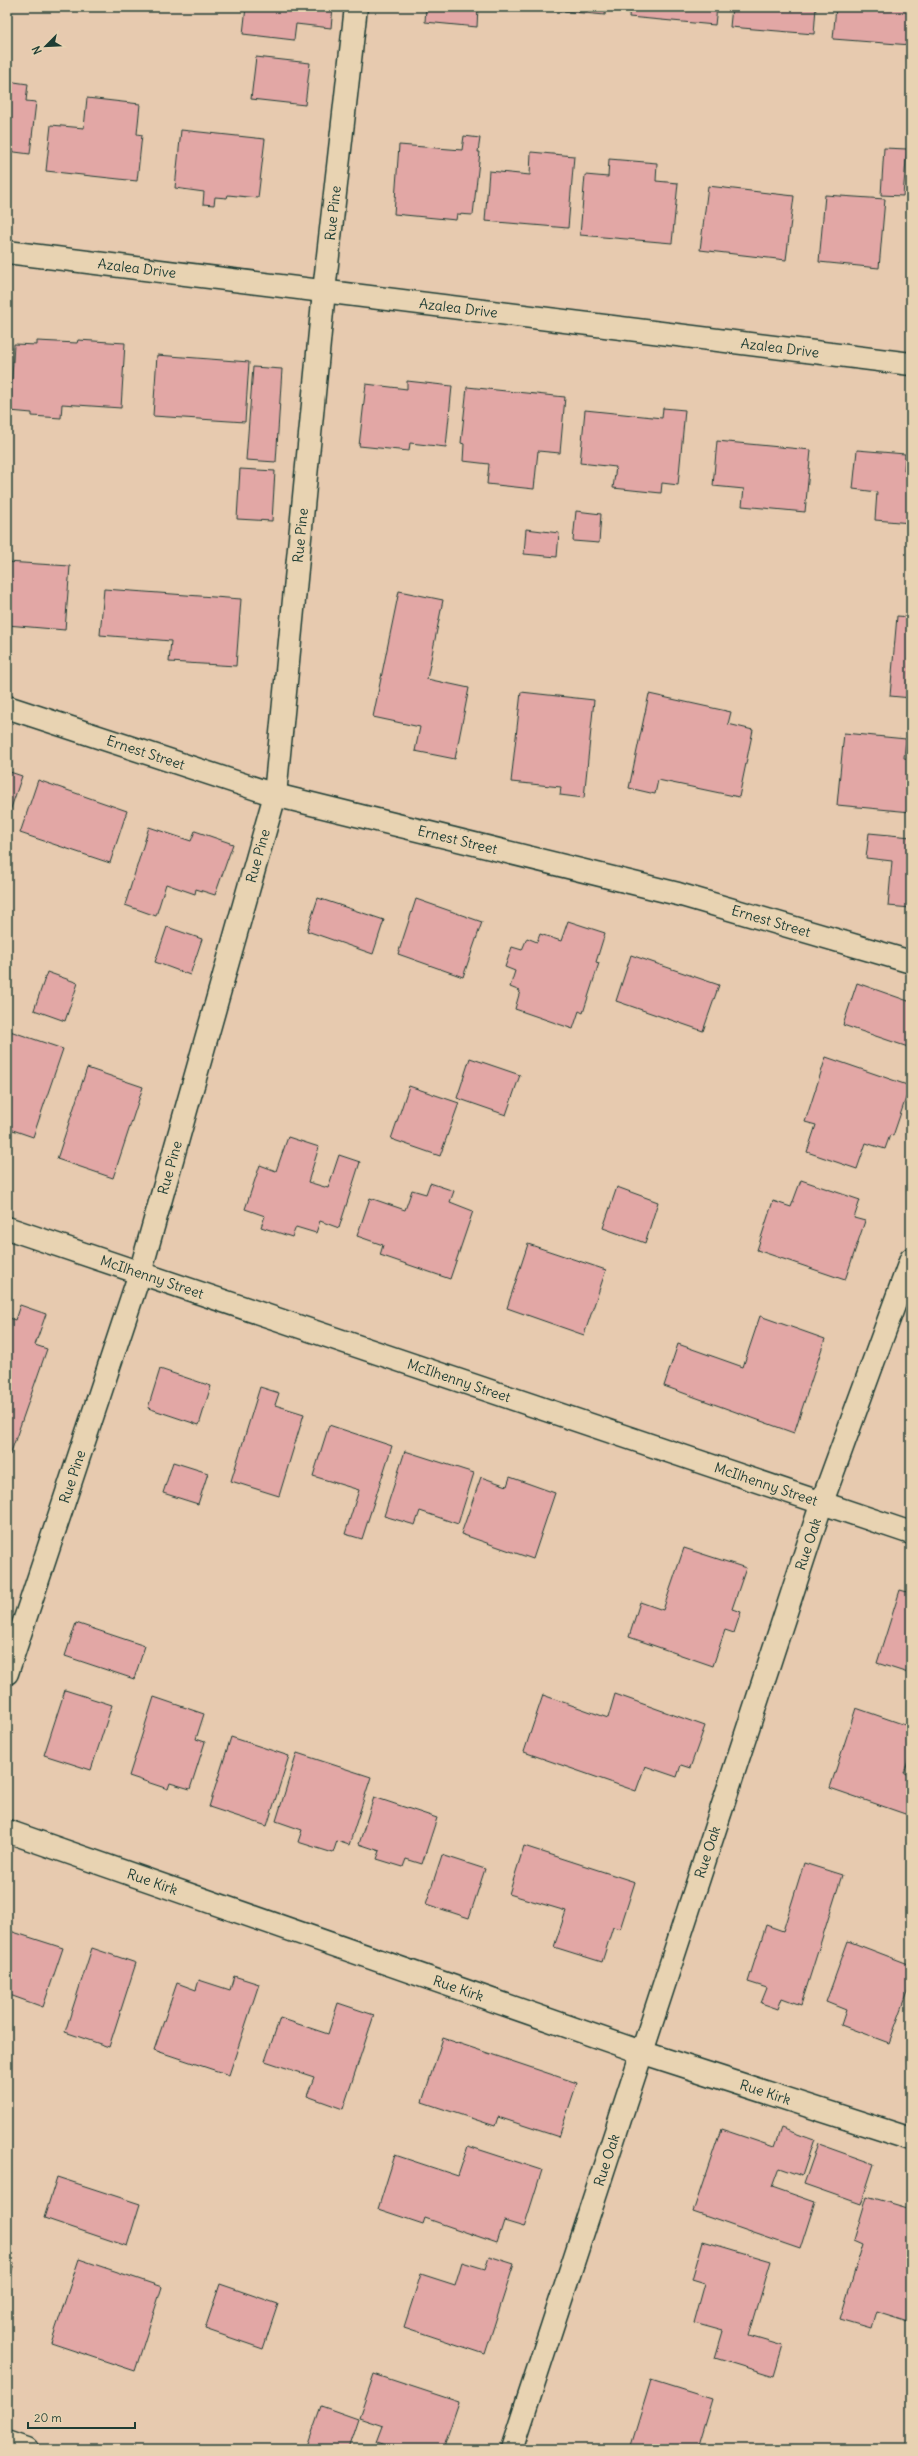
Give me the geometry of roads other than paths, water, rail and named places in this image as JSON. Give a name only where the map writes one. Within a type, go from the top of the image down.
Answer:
[{"type":"street","name":"Rue Pine","points":[[7,1673],[140,1273],[275,795],[324,291],[356,7]]},
{"type":"street","name":"Azalea Drive","points":[[7,252],[911,364]]},
{"type":"street","name":"Ernest Street","points":[[7,707],[275,795],[678,894],[911,962]]},
{"type":"street","name":"McIlhenny Street","points":[[7,1228],[911,1533]]},
{"type":"street","name":"Rue Oak","points":[[512,2449],[822,1502],[911,1259]]},
{"type":"street","name":"Rue Kirk","points":[[7,1831],[641,2052],[911,2139]]},
{"type":"street","points":[[7,2442],[27,2449]]}]
